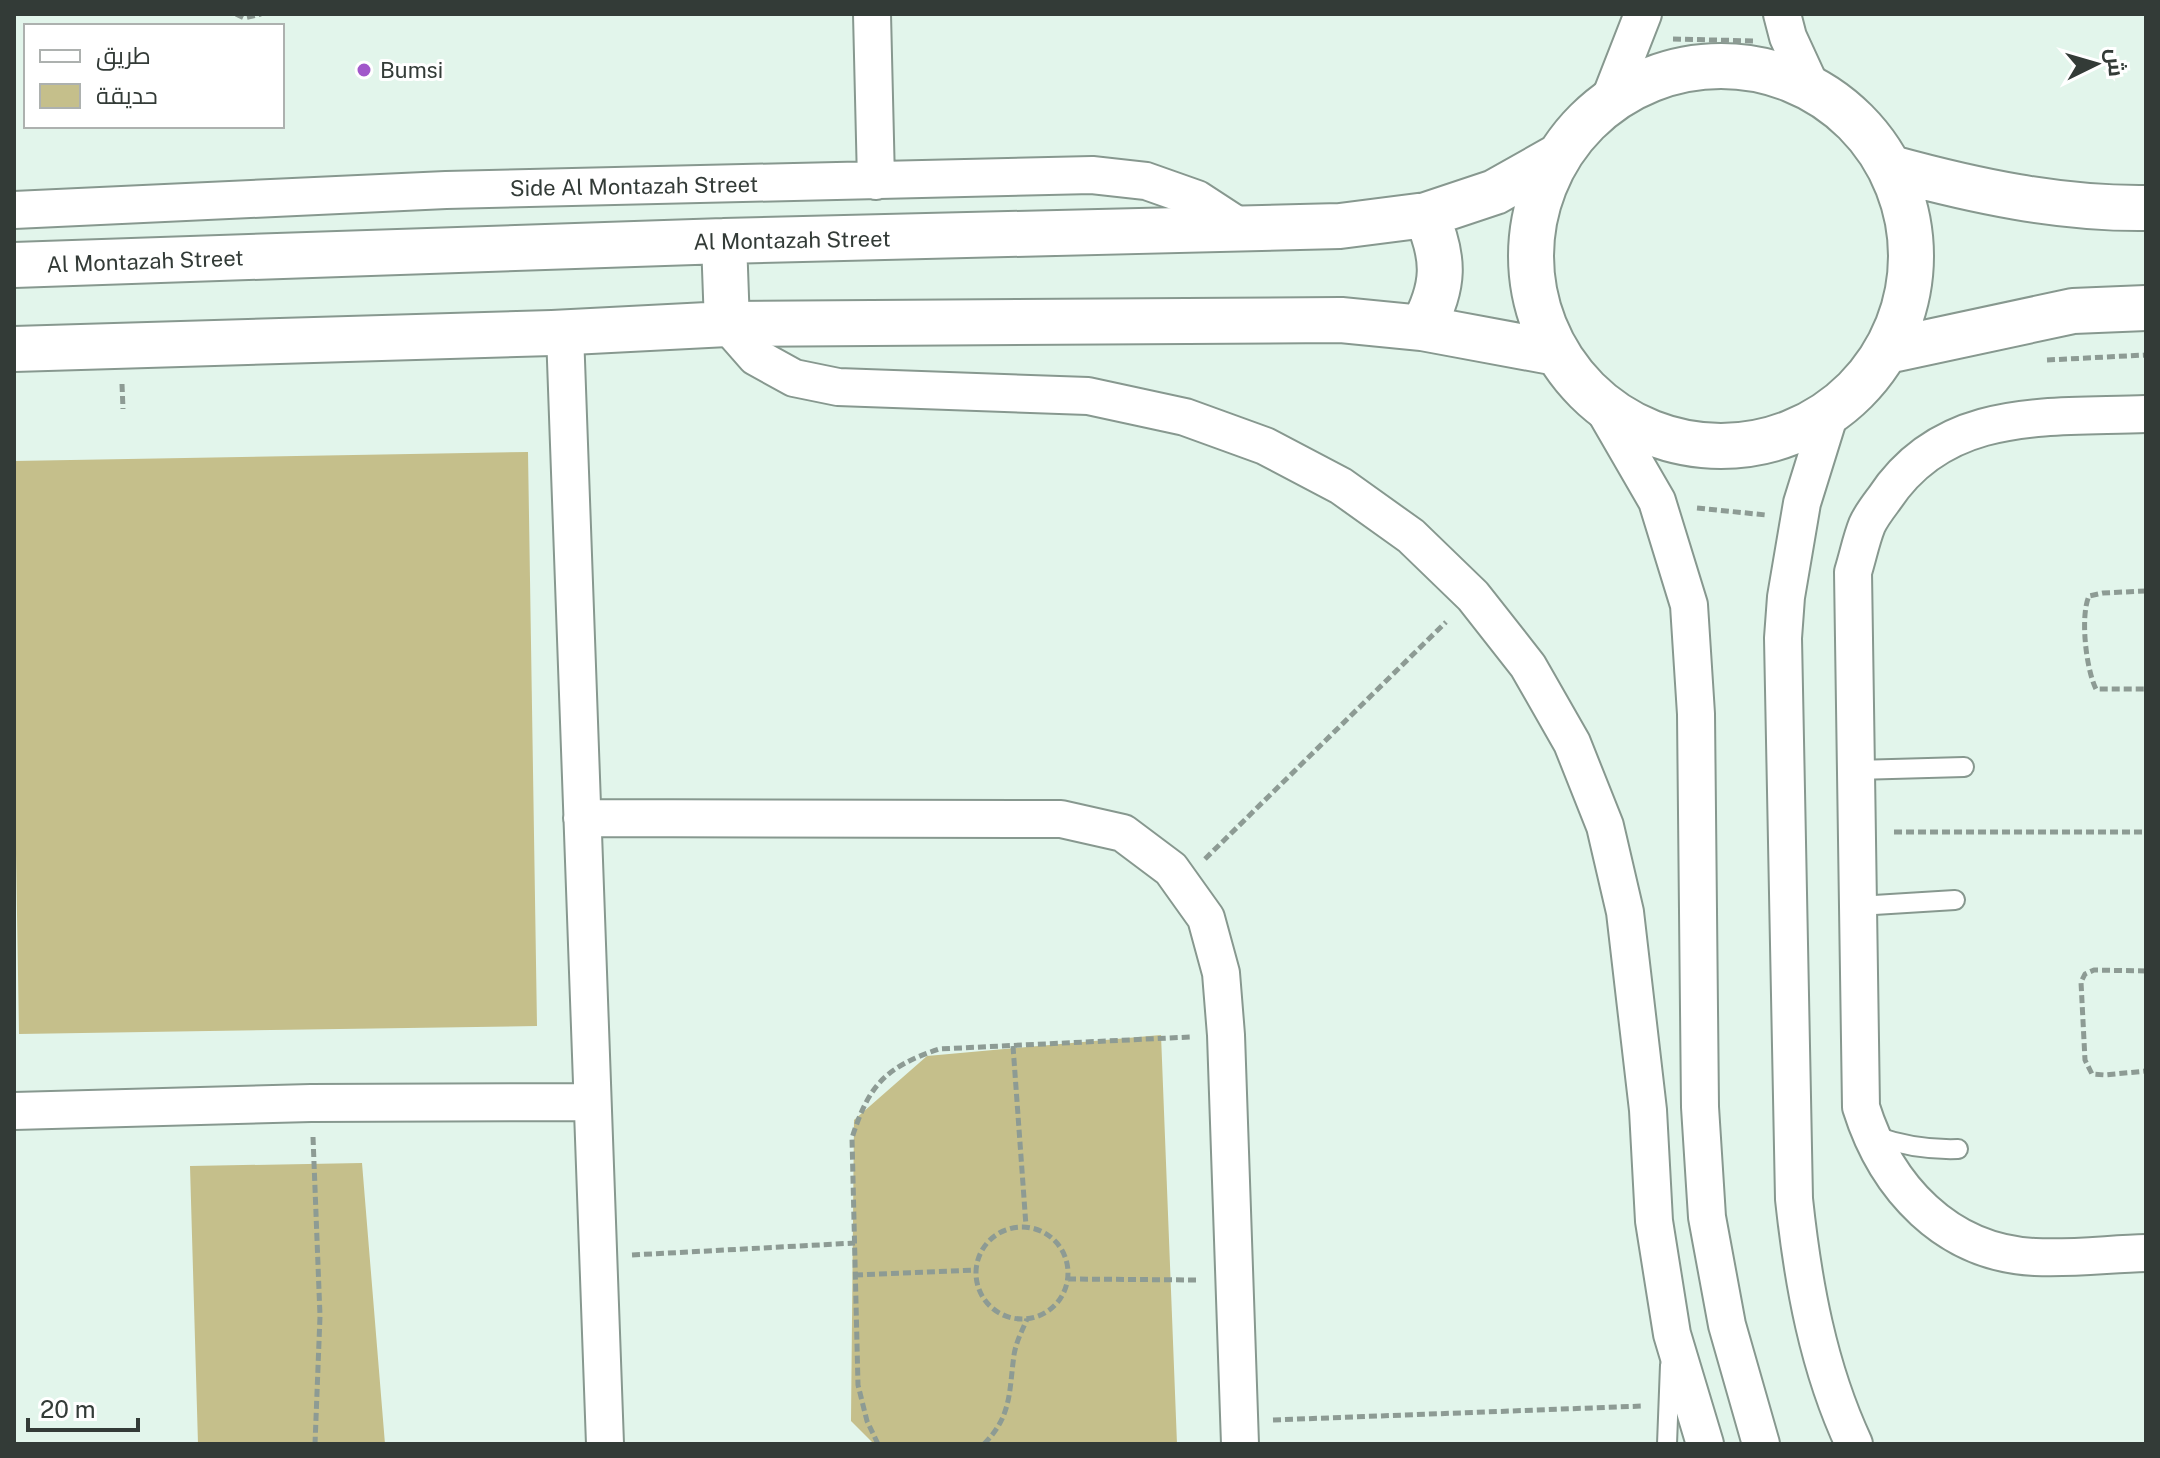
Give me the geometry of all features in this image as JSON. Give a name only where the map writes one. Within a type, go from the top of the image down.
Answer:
[{"type":"street","points":[[872,14],[876,181]]},
{"type":"street","points":[[1609,101],[1655,24]]},
{"type":"street","points":[[1771,25],[1788,37],[1811,87]]},
{"type":"street","points":[[1602,406],[1644,431],[1691,445],[1739,447],[1787,436],[1830,413],[1862,385],[1887,351],[1905,307],[1911,260],[1907,213],[1891,168],[1857,121],[1811,87],[1771,71],[1729,64],[1687,67],[1646,79],[1609,101],[1581,126],[1557,157],[1534,221],[1533,289],[1557,353],[1602,406],[1657,501],[1689,605],[1696,714],[1700,1107],[1707,1217],[1727,1325],[1761,1444]]},
{"type":"street","name":"Al Montazah Street","points":[[14,265],[724,241],[1340,226],[1426,215],[1495,192],[1557,157]]},
{"type":"street","points":[[1891,168],[2015,198],[2135,202]]},
{"type":"street","name":"Side Al Montazah Street","points":[[14,210],[446,190],[1092,175],[1146,181],[1197,199],[1243,229]]},
{"type":"street","points":[[1422,328],[1440,284],[1441,260],[1436,237],[1426,215]]},
{"type":"street","points":[[724,241],[727,324],[756,357],[794,378],[838,387],[1088,396],[1185,417],[1265,446],[1341,486],[1411,536],[1473,596],[1528,666],[1572,743],[1605,826],[1625,912],[1648,1110],[1654,1221],[1672,1334],[1705,1444]]},
{"type":"street","points":[[1887,351],[2073,311],[2146,308]]},
{"type":"street","points":[[14,349],[565,333],[727,324],[1341,320],[1422,328],[1557,353]]},
{"type":"street","points":[[565,333],[605,1444]]},
{"type":"street","points":[[1830,413],[1802,503],[1786,597],[1783,638],[1794,1199],[1802,1275],[1820,1350],[1854,1444]]},
{"type":"street","points":[[2146,414],[2034,419],[1983,425],[1936,445],[1896,479],[1868,522],[1853,572],[1861,1107],[1869,1134],[1889,1172],[1917,1205],[1951,1231],[1990,1249],[2033,1257],[2146,1253]]},
{"type":"street","points":[[582,818],[1061,819],[1123,833],[1171,869],[1206,918],[1221,973],[1226,1035],[1239,1432]]},
{"type":"street","points":[[14,1111],[311,1103],[592,1102]]},
{"type":"street","points":[[1648,1110],[1700,1107]]},
{"type":"lane","points":[[1856,770],[1964,767]]},
{"type":"lane","points":[[1858,906],[1955,900]]},
{"type":"lane","points":[[1869,1134],[1913,1147],[1958,1149]]},
{"type":"lane","points":[[1667,1444],[1672,1334]]},
{"type":"path","points":[[236,14],[244,18],[261,14]]},
{"type":"path","points":[[1655,24],[1673,39],[1752,42],[1759,40],[1771,25]]},
{"type":"path","points":[[2146,591],[2089,596],[2084,607],[2089,676],[2096,689],[2146,689]]},
{"type":"path","points":[[1180,883],[1473,596]]},
{"type":"path","points":[[1857,832],[2146,832]]},
{"type":"path","points":[[2146,971],[2094,970],[2085,974],[2081,982],[2085,1060],[2092,1074],[2146,1071]]},
{"type":"path","points":[[878,1444],[867,1421],[858,1385],[852,1138],[862,1106],[881,1080],[907,1060],[939,1049],[1226,1035]]},
{"type":"path","points":[[1013,1046],[1026,1226]]},
{"type":"path","points":[[311,1103],[320,1316],[315,1444]]},
{"type":"path","points":[[1026,1226],[1040,1229],[1053,1238],[1068,1264],[1068,1279],[1064,1294],[1055,1307],[1027,1319],[1011,1318],[997,1312],[985,1301],[978,1286],[976,1270],[986,1243],[997,1233],[1010,1227],[1026,1226]]},
{"type":"path","points":[[599,1256],[855,1243]]},
{"type":"path","points":[[855,1275],[976,1270]]},
{"type":"path","points":[[1068,1279],[1234,1280]]},
{"type":"path","points":[[984,1444],[1007,1409],[1012,1393],[1014,1355],[1027,1319]]},
{"type":"path","points":[[1239,1432],[1668,1405]]},
{"type":"green space","points":[[528,452],[537,1026],[19,1034],[14,461]]},
{"type":"green space","points":[[1161,1035],[1177,1444],[874,1444],[851,1421],[854,1120],[927,1056]]},
{"type":"green space","points":[[362,1163],[385,1444],[198,1444],[190,1166]]},
{"type":"place","name":"Bumsi","points":[[364,70]]}]
